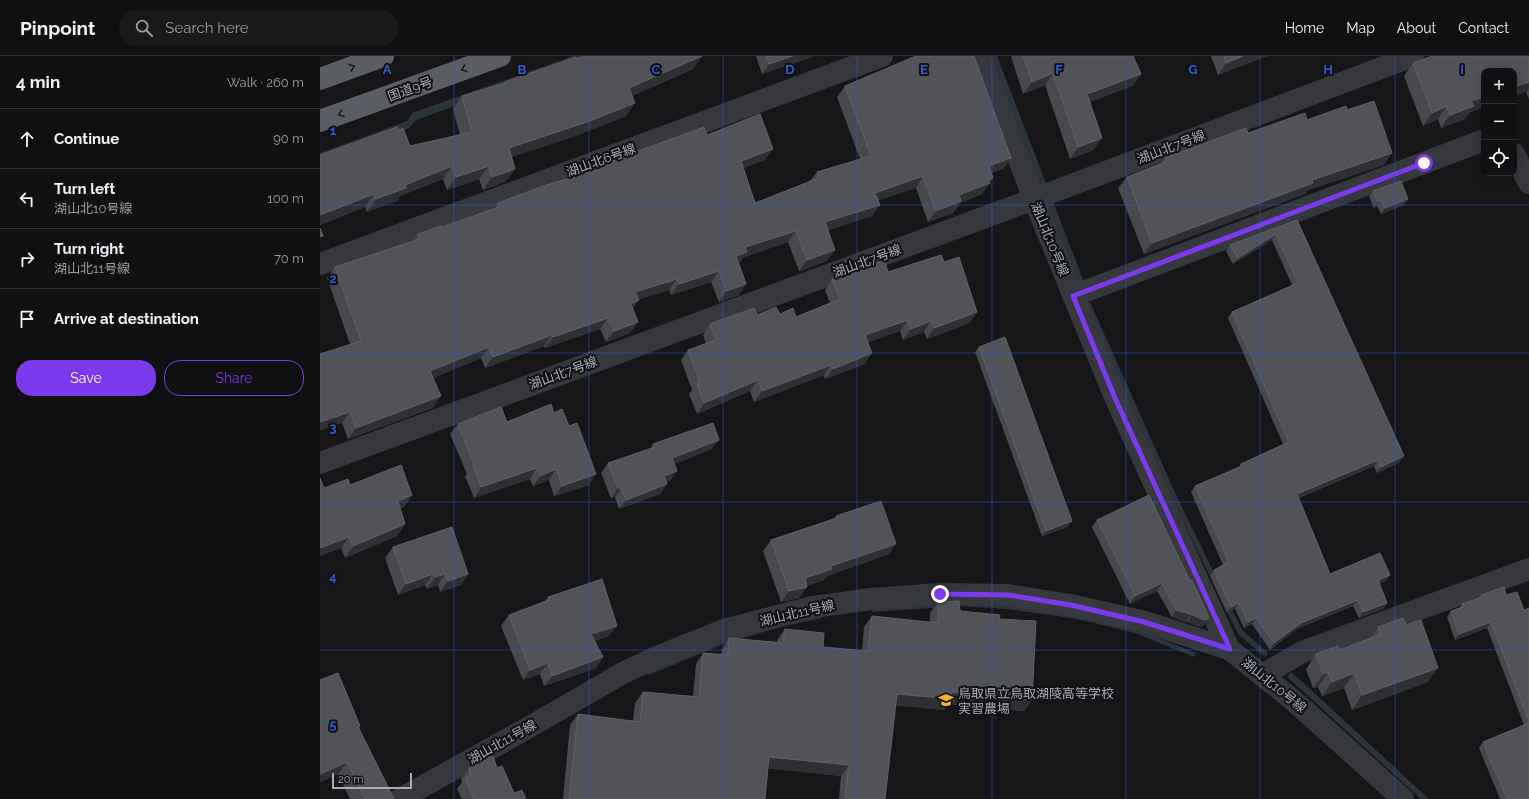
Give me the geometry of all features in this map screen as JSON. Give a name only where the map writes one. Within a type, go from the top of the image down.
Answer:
[{"type":"highway","points":[[320,79],[383,56]]},
{"type":"highway","name":"国道9号","points":[[320,121],[500,56]]},
{"type":"street","name":"湖山北6号線","points":[[320,264],[882,56]]},
{"type":"street","name":"湖山北10号線","points":[[979,56],[1034,199],[1115,398],[1230,649],[1293,700],[1403,799]]},
{"type":"street","name":"湖山北7号線","points":[[320,463],[1034,199],[1413,56]]},
{"type":"street","points":[[1073,296],[1481,141]]},
{"type":"street","points":[[1517,160],[1529,183]]},
{"type":"street","points":[[1263,675],[1302,652],[1529,570]]},
{"type":"street","name":"湖山北11号線","points":[[400,799],[428,792],[524,730],[623,672],[724,630],[813,607],[871,599],[940,594],[1008,595],[1071,605],[1144,622],[1230,649]]},
{"type":"shaded area","points":[[573,56],[593,56],[416,120],[409,128],[320,161],[320,153],[407,121],[412,113]]},
{"type":"shaded area","points":[[989,56],[997,56],[1084,282],[1077,285]]},
{"type":"shaded area","points":[[1090,302],[1177,497],[1242,630],[1268,653],[1265,657],[1238,634],[1173,500],[1084,304]]},
{"type":"shaded area","points":[[919,604],[1008,605],[1078,615],[1136,629],[1196,653],[1194,657],[1135,633],[1077,619],[1007,609],[960,606],[872,612],[872,608]]},
{"type":"shaded area","points":[[822,615],[822,618],[781,627],[726,643],[649,675],[647,672],[727,639]]},
{"type":"shaded area","points":[[1291,672],[1429,799],[1421,799],[1287,677]]},
{"type":"building","points":[[585,56],[702,56],[629,88],[635,103],[587,122],[509,148],[515,169],[492,177],[489,166],[456,177],[452,166],[405,185],[406,188],[376,199],[374,194],[320,215],[320,155],[397,127],[399,130],[403,128],[410,146],[472,132],[462,96],[505,83],[576,57],[576,59]]},
{"type":"building","points":[[766,56],[793,56],[769,64]]},
{"type":"building","points":[[916,56],[974,56],[1011,158],[989,166],[993,178],[989,180],[990,183],[959,195],[961,201],[936,211],[923,176],[875,193],[880,205],[825,222],[835,250],[807,260],[796,231],[745,247],[747,252],[736,256],[746,284],[726,291],[719,271],[679,284],[677,279],[635,292],[639,300],[631,304],[638,322],[614,331],[608,318],[553,337],[552,335],[493,357],[489,347],[430,371],[441,396],[356,428],[350,412],[320,422],[320,354],[361,341],[335,267],[420,239],[418,234],[499,207],[498,203],[543,186],[604,168],[603,164],[704,127],[707,135],[760,114],[773,149],[741,161],[755,203],[819,178],[817,172],[871,156],[845,86]]},
{"type":"building","points":[[1023,56],[1133,56],[1141,74],[1087,94],[1102,138],[1078,147],[1053,73],[1032,82]]},
{"type":"building","points":[[1224,56],[1243,56],[1226,63]]},
{"type":"building","points":[[1432,56],[1529,56],[1529,82],[1517,86],[1517,68],[1481,68],[1481,98],[1471,101],[1474,106],[1450,115],[1447,106],[1432,113],[1413,63]]},
{"type":"building","points":[[1374,101],[1392,153],[1312,180],[1313,183],[1152,243],[1127,177],[1166,162],[1165,158],[1246,128],[1248,133],[1305,113],[1307,120],[1346,106],[1347,110]]},
{"type":"building","points":[[1401,181],[1408,199],[1385,208],[1381,200],[1378,202],[1373,191]]},
{"type":"building","points":[[1297,220],[1404,456],[1381,467],[1378,460],[1297,494],[1330,574],[1380,553],[1390,575],[1378,580],[1387,603],[1363,612],[1358,600],[1301,623],[1274,643],[1256,618],[1248,622],[1239,603],[1231,607],[1214,570],[1229,562],[1195,486],[1242,466],[1241,464],[1289,442],[1232,312],[1298,283],[1276,234],[1238,258],[1230,245]]},
{"type":"building","points":[[320,228],[323,236],[320,237]]},
{"type":"building","points":[[941,255],[944,262],[959,257],[977,312],[934,328],[931,321],[911,329],[908,320],[865,335],[872,353],[833,369],[831,365],[762,391],[758,380],[704,403],[697,383],[700,382],[688,350],[716,340],[710,324],[754,308],[757,315],[776,307],[780,314],[793,308],[796,317],[840,299],[832,279],[884,260],[888,272]]},
{"type":"building","points":[[1005,337],[1072,521],[1046,531],[979,347]]},
{"type":"building","points":[[551,404],[554,413],[562,409],[569,426],[577,423],[596,474],[562,486],[556,469],[540,476],[537,468],[481,487],[473,465],[474,464],[458,424],[501,407],[507,422]]},
{"type":"building","points":[[713,423],[719,440],[672,458],[677,471],[664,476],[667,484],[626,500],[621,488],[618,488],[608,463],[655,447],[653,444]]},
{"type":"building","points":[[401,465],[412,495],[398,501],[405,524],[353,546],[349,537],[320,548],[320,478],[324,488],[348,479],[350,485]]},
{"type":"building","points":[[1149,495],[1190,581],[1192,580],[1209,618],[1205,620],[1176,610],[1162,583],[1135,596],[1097,520]]},
{"type":"building","points":[[881,501],[896,544],[831,566],[832,569],[805,578],[807,587],[789,591],[771,540],[837,518],[836,516]]},
{"type":"building","points":[[452,527],[468,574],[448,581],[445,574],[435,577],[433,574],[406,584],[393,547]]},
{"type":"building","points":[[602,579],[617,626],[591,634],[603,657],[552,676],[548,663],[530,670],[509,615],[549,600],[548,597]]},
{"type":"building","points":[[1504,587],[1506,595],[1517,592],[1524,610],[1529,608],[1529,721],[1491,622],[1459,634],[1451,611],[1463,607],[1462,604],[1482,597],[1481,595]]},
{"type":"building","points":[[959,601],[960,611],[1000,615],[999,619],[1036,621],[1032,700],[952,692],[951,699],[897,694],[885,799],[845,799],[849,765],[769,757],[765,799],[569,799],[578,714],[640,722],[643,692],[699,697],[703,653],[728,655],[729,638],[783,643],[785,629],[824,633],[823,647],[868,651],[872,616],[938,623],[938,602]]},
{"type":"building","points":[[1403,618],[1406,625],[1421,620],[1438,668],[1362,695],[1354,673],[1332,682],[1328,672],[1323,674],[1316,654],[1338,646],[1340,650],[1381,634],[1378,627]]},
{"type":"building","points":[[338,673],[360,726],[358,727],[394,799],[365,799],[347,762],[320,774],[320,680]]},
{"type":"building","points":[[1529,723],[1529,799],[1507,799],[1483,742]]},
{"type":"building","points":[[493,756],[497,768],[502,766],[514,793],[522,790],[526,799],[474,799],[465,778],[471,775],[469,768]]},
{"type":"place","name":"鳥取県立鳥取湖陵高等学校 実習農場","points":[[946,700]]},
{"type":"route","points":[[940,594],[1008,595],[1071,605],[1144,622],[1230,649],[1115,398],[1073,296],[1424,163]]}]
